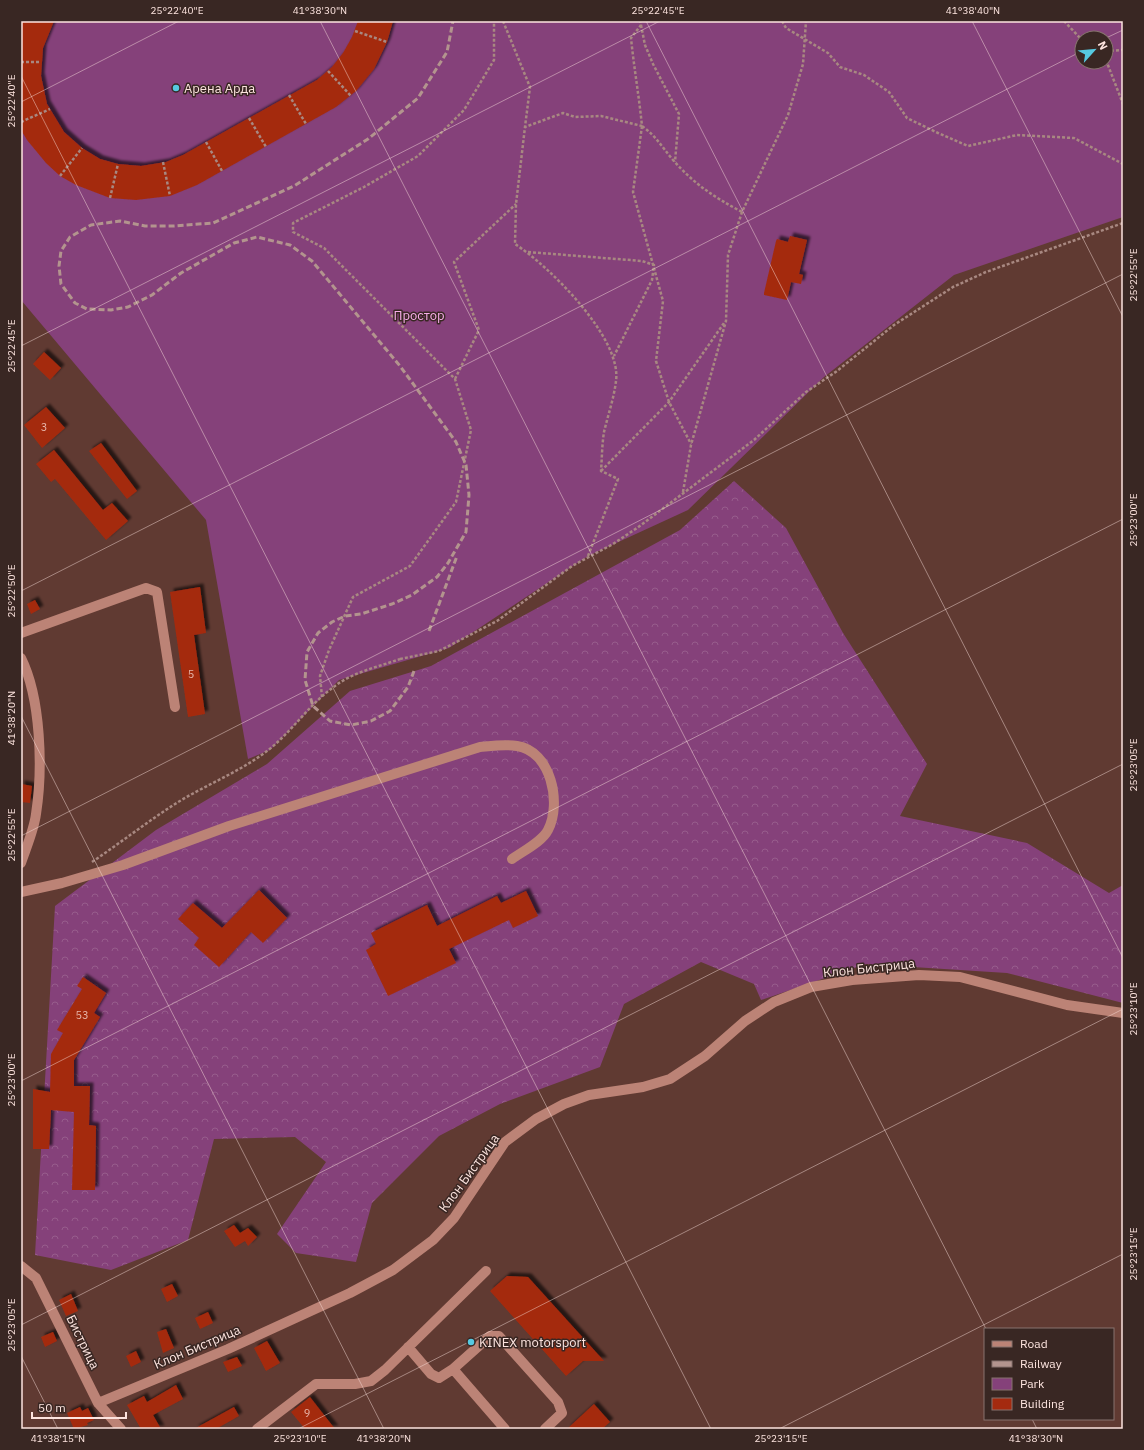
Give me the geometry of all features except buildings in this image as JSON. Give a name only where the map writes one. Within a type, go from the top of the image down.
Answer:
[{"type":"street","points":[[21,633],[146,588],[157,592],[175,707]]},
{"type":"street","points":[[21,658],[33,696],[39,739],[39,781],[36,815],[21,864]]},
{"type":"street","points":[[21,892],[62,883],[123,865],[229,826],[480,746],[518,746],[538,755],[549,774],[553,792],[552,814],[548,831],[538,841],[512,859]]},
{"type":"street","name":"Клон Бистрица","points":[[98,1403],[228,1349],[350,1293],[393,1270],[433,1240],[454,1218],[506,1142],[536,1119],[564,1104],[589,1095],[643,1087],[670,1079],[705,1056],[745,1021],[774,1002],[803,990],[852,980],[919,975],[953,977],[1067,1005],[1123,1013]]},
{"type":"street","name":"Бистрица","points":[[21,1266],[36,1278],[98,1403],[121,1429]]},
{"type":"street","points":[[257,1429],[316,1384],[355,1384],[371,1381],[486,1271]]},
{"type":"street","points":[[408,1347],[432,1374],[439,1378],[453,1369],[490,1336],[499,1336],[558,1402],[562,1413],[545,1429]]},
{"type":"street","points":[[453,1369],[505,1429]]},
{"type":"path","points":[[322,696],[320,676],[329,650],[353,597],[410,566],[456,502],[471,430],[455,379],[324,248],[293,232],[293,223],[364,187],[418,156],[464,110],[494,60],[494,21]]},
{"type":"path","points":[[503,21],[530,87],[516,204],[515,244],[528,252],[557,279],[592,319],[614,356],[617,380],[604,434],[601,471]]},
{"type":"path","points":[[640,21],[645,45],[653,64],[679,114],[675,162]]},
{"type":"path","points":[[782,21],[786,28],[828,53],[840,67],[864,74],[889,92],[907,118],[968,146],[1017,135],[1074,138],[1123,164]]},
{"type":"path","points":[[683,492],[691,445],[726,321],[728,255],[742,212],[788,115],[803,64],[806,39],[806,21]]},
{"type":"path","points":[[1064,21],[1074,32]]},
{"type":"path","points":[[641,25],[631,38],[633,62],[639,90],[642,126],[633,192],[663,301],[656,361],[669,402],[691,445]]},
{"type":"path","points":[[355,31],[387,42]]},
{"type":"path","points":[[21,62],[41,62]]},
{"type":"path","points":[[1110,70],[1123,104]]},
{"type":"path","points":[[328,71],[351,96]]},
{"type":"path","points":[[289,96],[306,124]]},
{"type":"path","points":[[21,122],[50,109]]},
{"type":"path","points":[[525,127],[563,113],[575,117],[601,116],[642,126],[654,135],[675,162],[713,197],[742,212]]},
{"type":"path","points":[[249,118],[266,147]]},
{"type":"path","points":[[206,142],[222,171]]},
{"type":"path","points":[[60,176],[82,148]]},
{"type":"path","points":[[163,162],[170,196]]},
{"type":"path","points":[[110,198],[118,164]]},
{"type":"path","points":[[455,379],[479,330],[454,262],[516,204]]},
{"type":"path","points":[[88,864],[176,804],[246,766],[268,750],[322,696],[347,678],[400,659],[439,651],[497,621],[588,556],[613,544],[754,440],[806,392],[837,370],[894,325],[953,287],[993,270],[1123,223]]},
{"type":"path","points":[[528,252],[642,261],[654,266]]},
{"type":"path","points":[[614,356],[652,280],[654,266]]},
{"type":"path","points":[[601,471],[669,402],[726,321]]},
{"type":"path","points":[[588,556],[618,478],[601,471]]},
{"type":"green space","name":"Простор","points":[[21,21],[1123,21],[1123,217],[954,275],[824,377],[688,510],[588,556],[449,648],[339,680],[270,750],[248,759],[206,520],[21,300]]},
{"type":"green space","points":[[734,481],[786,528],[843,633],[927,764],[900,816],[1027,843],[1109,893],[1123,885],[1123,1003],[1007,973],[866,964],[761,1000],[754,984],[701,962],[624,1004],[600,1067],[500,1104],[439,1136],[372,1203],[356,1262],[296,1253],[277,1234],[326,1162],[295,1137],[214,1139],[188,1240],[111,1270],[35,1255],[55,906],[156,830],[267,764],[350,691],[431,666],[680,530]]},
{"type":"railway","points":[[414,671],[408,687],[390,711],[371,721],[351,725],[330,721],[313,706],[305,680],[307,652],[318,633],[332,622],[345,616],[361,614],[392,604],[412,595],[437,577],[448,563],[466,532],[469,495],[466,465],[456,442],[400,366],[312,261],[290,245],[257,237],[234,243],[181,273],[152,295],[128,307],[111,310],[87,309],[75,303],[61,284],[59,266],[61,251],[70,237],[91,225],[120,221],[145,226],[173,226],[213,223],[294,186],[368,139],[418,98],[447,52],[453,21]]},
{"type":"railway","points":[[429,631],[457,556]]},
{"type":"place","name":"Арена Арда","points":[[176,88]]},
{"type":"place","name":"KINEX motorsport","points":[[471,1342]]}]
